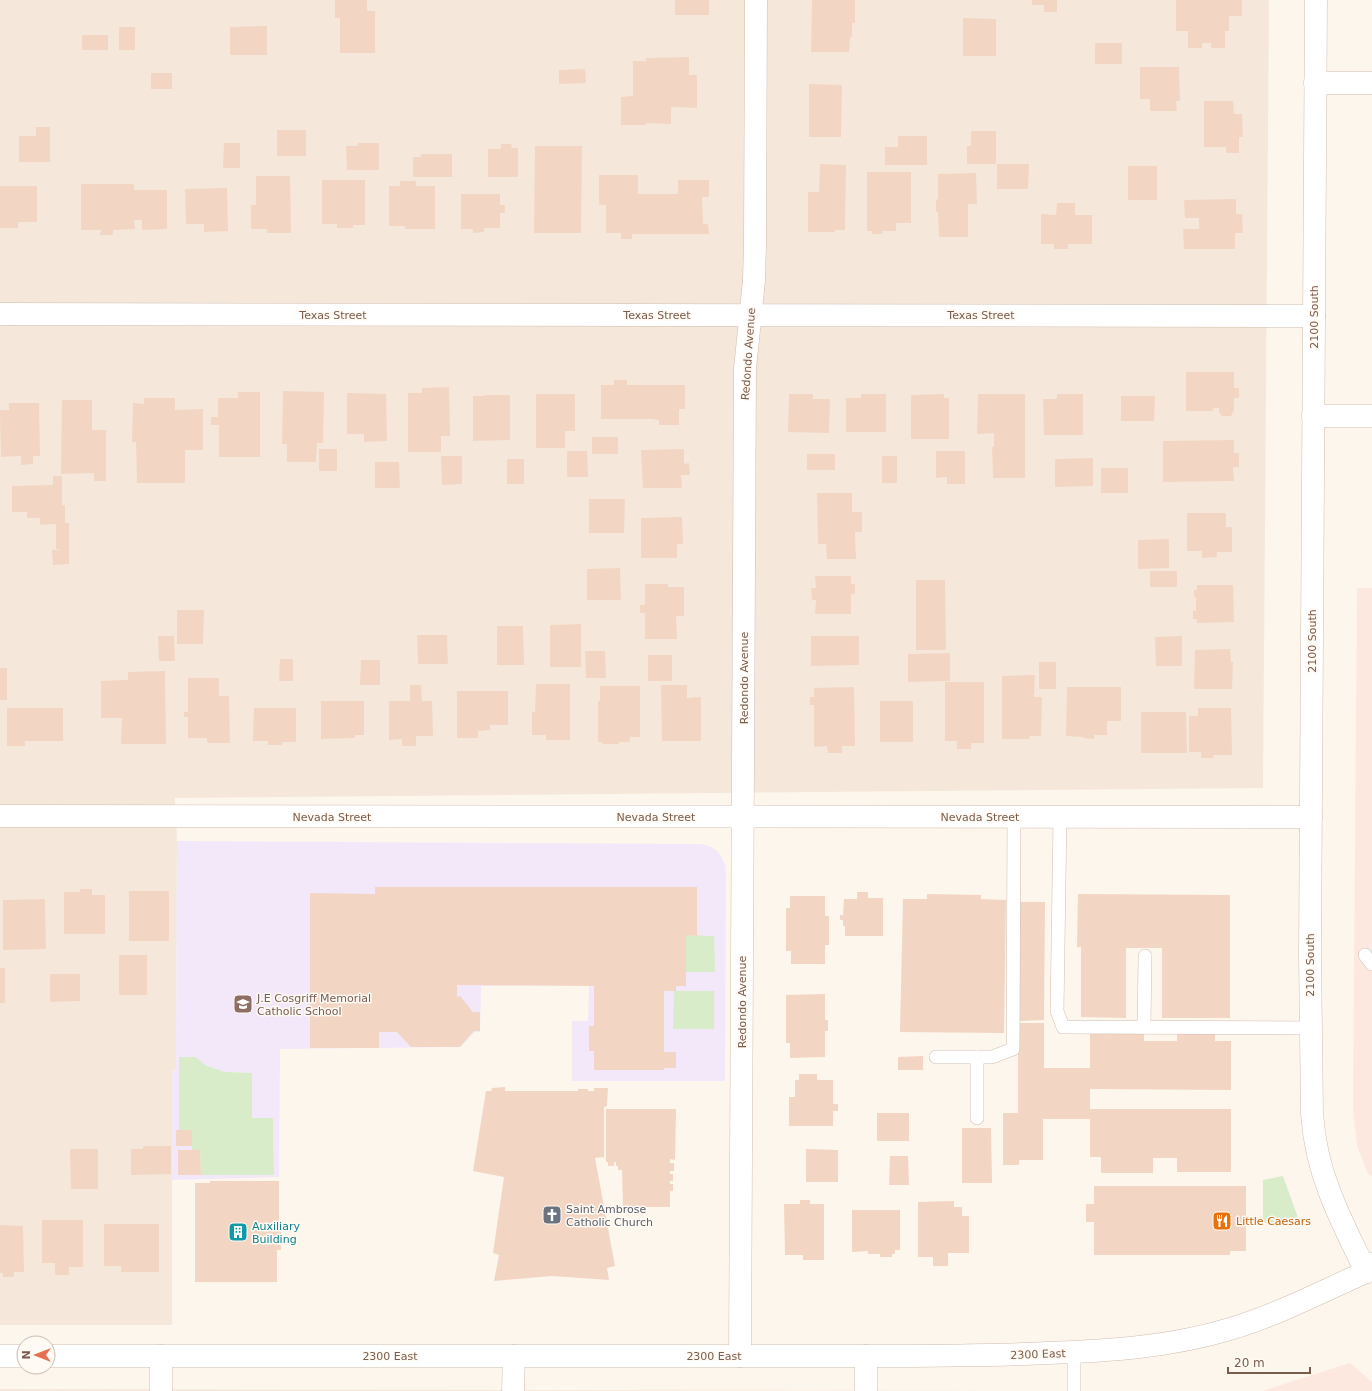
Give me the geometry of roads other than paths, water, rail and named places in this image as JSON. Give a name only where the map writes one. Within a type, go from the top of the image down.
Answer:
[{"type":"street","name":"Redondo Avenue","points":[[740,1356],[744,816],[745,369],[754,280],[756,0]]},
{"type":"street","name":"2100 South","points":[[1316,0],[1311,817],[1312,1114],[1318,1156],[1330,1194],[1370,1270]]},
{"type":"street","points":[[1315,83],[1372,83]]},
{"type":"street","name":"Texas Street","points":[[0,314],[1314,316]]},
{"type":"street","points":[[1313,416],[1372,416]]},
{"type":"street","name":"Nevada Street","points":[[0,816],[1311,817]]},
{"type":"street","name":"2300 East","points":[[56,1356],[866,1356],[1074,1352],[1170,1343],[1230,1329],[1296,1304],[1370,1270]]},
{"type":"street","points":[[0,1356],[16,1356]]},
{"type":"street","points":[[161,1356],[161,1391]]},
{"type":"street","points":[[513,1391],[514,1356]]},
{"type":"street","points":[[866,1356],[866,1391]]},
{"type":"lane","points":[[936,1057],[992,1057],[1013,1049],[1014,817]]},
{"type":"lane","points":[[1060,817],[1058,1011],[1063,1027],[1311,1028]]},
{"type":"lane","points":[[1144,1027],[1145,956]]},
{"type":"lane","points":[[977,1057],[977,1118]]},
{"type":"lane","points":[[1074,1352],[1074,1391]]},
{"type":"place","name":"J.E Cosgriff Memorial Catholic School","points":[[243,1004]]},
{"type":"place","name":"Saint Ambrose Catholic Church","points":[[552,1215]]},
{"type":"place","name":"Little Caesars","points":[[1222,1221]]},
{"type":"place","name":"Auxiliary Building","points":[[238,1232]]}]
